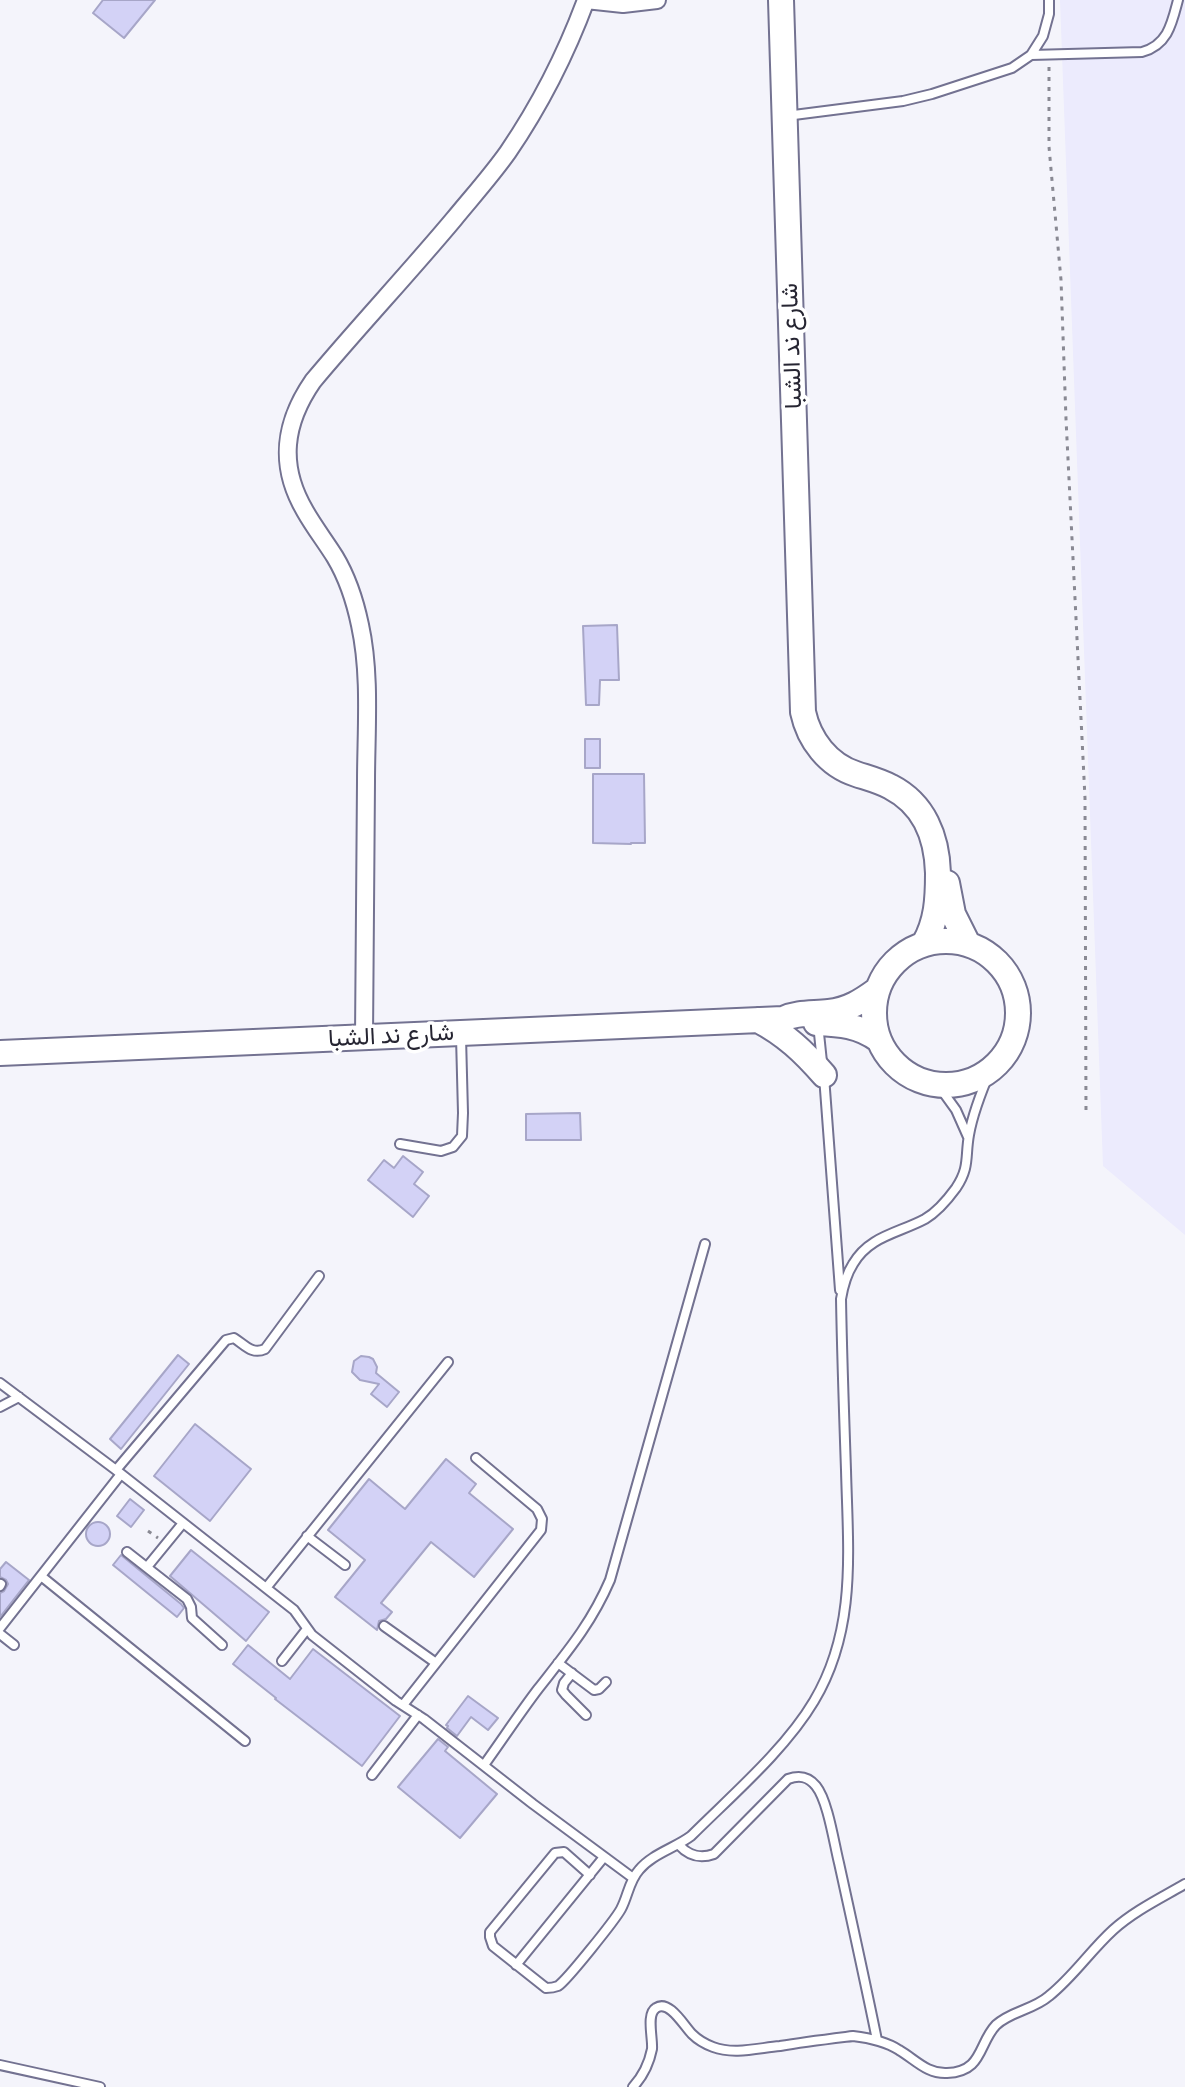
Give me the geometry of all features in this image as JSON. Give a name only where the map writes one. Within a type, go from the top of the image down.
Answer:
[{"type":"main road","name":"شارع ند الشبا","points":[[781,0],[801,704],[807,728],[824,754],[843,768],[879,781],[900,793],[918,809],[931,830],[937,854],[938,901],[934,924],[924,944]]},
{"type":"main road","name":"شارع ند الشبا","points":[[803,692],[816,727],[835,752],[911,788],[927,806],[942,839],[953,914],[968,944]]},
{"type":"main road","points":[[946,941],[968,944],[997,962],[1010,980],[1017,1002],[1017,1024],[1011,1045],[991,1069],[972,1081],[938,1085],[917,1079],[898,1067],[879,1040],[874,1015],[877,990],[895,962],[913,948],[946,941]]},
{"type":"main road","name":"شارع ند الشبا","points":[[0,1053],[783,1019],[795,1014],[843,1009],[877,990]]},
{"type":"main road","name":"شارع ند الشبا","points":[[783,1019],[850,1025],[879,1040]]},
{"type":"main road","points":[[758,1020],[787,1037],[824,1075]]},
{"type":"street","points":[[364,1037],[367,700],[361,626],[351,591],[336,559],[293,488],[287,443],[291,421],[313,381],[427,251],[508,152],[535,110],[586,0],[623,4],[657,0]]},
{"type":"lane","points":[[785,116],[918,98],[1012,68],[1038,46],[1048,25],[1049,0]]},
{"type":"lane","points":[[1031,55],[1150,50],[1168,34],[1178,0]]},
{"type":"lane","points":[[590,1875],[564,1852],[555,1853],[490,1932],[491,1942],[497,1950],[541,1986],[551,1988],[560,1984],[620,1912],[633,1878],[648,1861],[691,1836],[784,1741],[814,1700],[835,1654],[847,1604],[849,1579],[841,1299],[818,1023]]},
{"type":"lane","points":[[400,1144],[441,1151],[453,1147],[462,1136],[460,1033]]},
{"type":"lane","points":[[841,1299],[852,1264],[866,1248],[884,1236],[928,1217],[956,1187],[967,1163],[968,1138],[991,1069]]},
{"type":"lane","points":[[938,1085],[956,1110],[968,1138]]},
{"type":"lane","points":[[484,1765],[588,1624],[610,1580],[705,1244]]},
{"type":"lane","points":[[14,1645],[0,1631],[118,1472],[226,1340],[234,1338],[257,1352],[265,1349],[319,1276]]},
{"type":"lane","points":[[266,1588],[448,1362]]},
{"type":"lane","points":[[0,1383],[294,1610],[307,1629],[403,1705],[633,1878]]},
{"type":"lane","points":[[0,1407],[19,1397]]},
{"type":"lane","points":[[403,1705],[539,1535],[542,1525],[537,1509],[476,1458]]},
{"type":"lane","points":[[147,1567],[183,1523]]},
{"type":"lane","points":[[307,1536],[345,1565]]},
{"type":"lane","points":[[127,1552],[187,1599],[195,1622],[222,1645]]},
{"type":"lane","points":[[41,1576],[245,1741]]},
{"type":"lane","points":[[384,1626],[436,1663]]},
{"type":"lane","points":[[282,1661],[307,1629]]},
{"type":"lane","points":[[558,1663],[594,1690],[606,1682]]},
{"type":"lane","points":[[572,1673],[562,1690],[586,1715]]},
{"type":"lane","points":[[372,1775],[418,1715]]},
{"type":"lane","points":[[679,1845],[691,1855],[714,1854],[788,1779],[803,1776],[810,1780],[820,1792],[833,1837],[877,2040]]},
{"type":"lane","points":[[516,1965],[604,1857]]},
{"type":"lane","points":[[633,2087],[647,2065],[652,2050],[650,2017],[660,2006],[670,2009],[700,2040],[721,2049],[745,2050],[853,2036],[877,2040],[900,2050],[926,2069],[946,2074],[965,2069],[974,2064],[998,2024],[1049,1997],[1126,1919],[1185,1884]]},
{"type":"lane","points":[[0,2065],[100,2087]]},
{"type":"path","points":[[1050,55],[1049,147],[1062,293],[1085,798],[1086,1113]]},
{"type":"shaded area","points":[[1060,0],[1185,0],[1185,1235],[1103,1166]]},
{"type":"building","points":[[103,0],[155,0],[124,38],[93,13]]},
{"type":"building","points":[[617,625],[619,680],[600,680],[599,705],[586,705],[583,626]]},
{"type":"building","points":[[585,739],[600,739],[600,768],[585,768]]},
{"type":"building","points":[[593,774],[644,774],[645,843],[593,843]]},
{"type":"building","points":[[580,1113],[581,1140],[526,1140],[526,1114]]},
{"type":"building","points":[[403,1156],[423,1172],[414,1184],[429,1196],[413,1217],[368,1180],[384,1160],[394,1168]]},
{"type":"building","points":[[178,1355],[189,1364],[121,1449],[110,1439]]},
{"type":"building","points":[[361,1356],[373,1359],[376,1373],[399,1392],[387,1407],[371,1394],[379,1384],[360,1380],[352,1372],[354,1361]]},
{"type":"building","points":[[195,1424],[251,1469],[210,1521],[154,1476]]},
{"type":"building","points":[[446,1459],[476,1484],[469,1493],[513,1529],[474,1577],[431,1542],[381,1603],[392,1612],[379,1621],[377,1630],[335,1597],[365,1560],[328,1530],[369,1479],[405,1509]]},
{"type":"building","points":[[130,1499],[144,1510],[131,1527],[117,1516]]},
{"type":"building","points":[[98,1522],[106,1526],[110,1534],[106,1542],[98,1546],[90,1542],[86,1534],[90,1526]]},
{"type":"building","points":[[191,1550],[269,1612],[246,1641],[170,1576]]},
{"type":"building","points":[[121,1555],[181,1604],[184,1608],[177,1617],[113,1565]]},
{"type":"building","points":[[6,1562],[29,1580],[0,1617],[0,1593],[8,1584],[0,1577],[0,1569]]},
{"type":"building","points":[[248,1645],[290,1679],[313,1649],[400,1716],[362,1766],[233,1664]]},
{"type":"building","points":[[468,1696],[498,1718],[488,1730],[471,1717],[457,1736],[446,1725]]},
{"type":"building","points":[[438,1739],[448,1747],[445,1751],[497,1794],[460,1838],[398,1787]]}]
